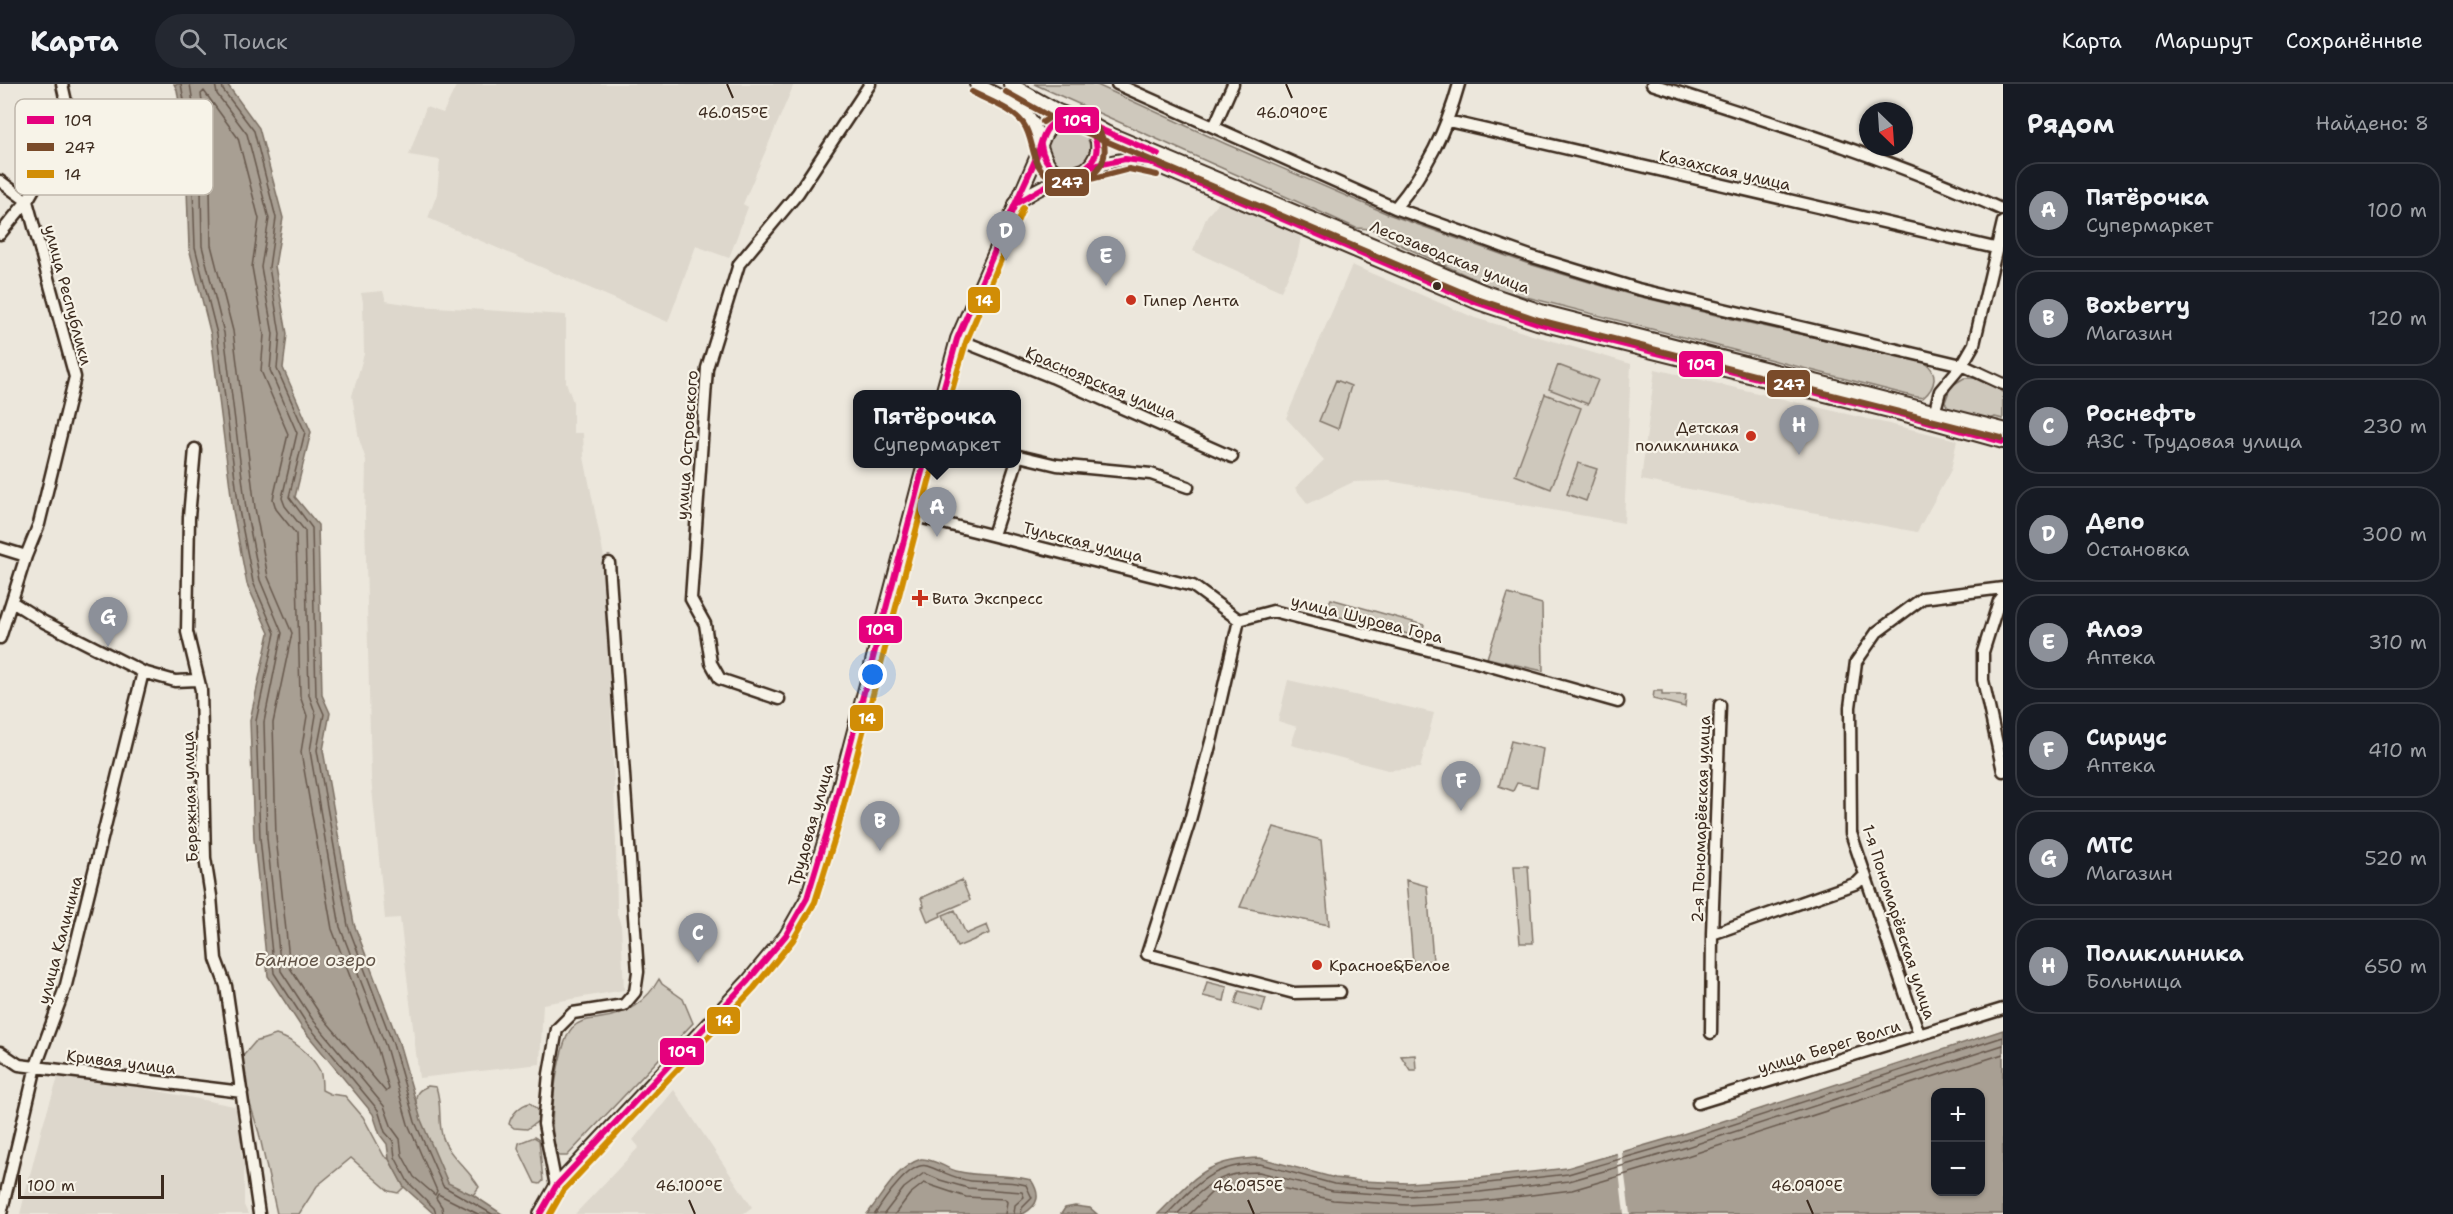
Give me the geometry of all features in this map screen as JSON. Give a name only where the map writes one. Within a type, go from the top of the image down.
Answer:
[{"type":"main road","points":[[976,84],[1021,110],[1034,123],[1046,161],[1053,169],[1069,174],[1080,172]]},
{"type":"main road","name":"Лесозаводская улица","points":[[1010,84],[1058,111],[1483,291],[1541,311],[2003,429]]},
{"type":"main road","points":[[943,390],[957,339],[1045,132],[1054,123],[1066,118],[1079,120],[1093,132],[1097,149],[1090,165],[1080,172],[1029,192],[1016,204]]},
{"type":"main road","name":"Лесозаводская улица","points":[[1080,172],[1120,159],[1143,160],[1478,303],[1538,323],[2003,442]]},
{"type":"main road","name":"Трудовая улица","points":[[540,1214],[556,1186],[747,982],[786,935],[807,898],[828,830],[923,468]]},
{"type":"street","points":[[62,84],[65,99]]},
{"type":"street","name":"улица Островского","points":[[779,699],[720,679],[711,663],[705,624],[691,599],[707,368],[739,264],[798,193],[870,84]]},
{"type":"street","name":"Лесозаводская улица","points":[[1117,84],[1395,208],[1530,256],[1638,289],[1962,365],[2003,384]]},
{"type":"street","points":[[1214,127],[1233,84]]},
{"type":"street","points":[[1395,208],[1418,182],[1448,122],[1459,84]]},
{"type":"street","points":[[1652,84],[1817,136],[1959,190],[2003,210]]},
{"type":"street","name":"Казахская улица","points":[[1448,122],[1995,248]]},
{"type":"street","points":[[0,181],[15,192]]},
{"type":"street","points":[[19,195],[27,201]]},
{"type":"street","points":[[0,234],[30,195]]},
{"type":"street","name":"улица Республики","points":[[0,638],[26,555],[39,524],[75,377],[27,201]]},
{"type":"street","points":[[1935,410],[1940,391],[1962,365],[1974,344],[2003,222]]},
{"type":"street","name":"Красноярская улица","points":[[957,339],[1052,376],[1232,457]]},
{"type":"street","name":"Бережная улица","points":[[195,449],[189,517],[187,632],[201,690],[205,858],[212,896],[216,959],[226,986],[259,1214]]},
{"type":"street","points":[[1021,457],[1057,465],[1151,474],[1188,486]]},
{"type":"street","points":[[993,535],[1014,468]]},
{"type":"street","name":"Тульская улица","points":[[911,515],[1193,585],[1239,620]]},
{"type":"street","points":[[0,548],[26,555]]},
{"type":"street","points":[[556,1186],[544,1124],[549,1074],[557,1029],[573,1013],[624,1005],[635,992],[638,972],[609,563]]},
{"type":"street","name":"1-я Пономарёвская улица","points":[[1919,1034],[1851,832],[1850,707],[1856,662],[1877,632],[1923,598],[2003,588]]},
{"type":"street","points":[[2003,596],[1999,601],[1983,652],[1983,680],[2003,771]]},
{"type":"street","points":[[12,602],[44,622],[143,672],[176,681],[197,680]]},
{"type":"street","name":"улица Шурова Гора","points":[[1239,620],[1273,611],[1476,662],[1618,702]]},
{"type":"street","points":[[1239,620],[1212,738],[1190,820],[1147,954],[1294,993],[1340,992]]},
{"type":"street","name":"улица Калинина","points":[[1,1214],[36,1066],[66,985],[143,672]]},
{"type":"street","name":"2-я Пономарёвская улица","points":[[1711,1033],[1720,705]]},
{"type":"street","name":"2-я Пономарёвская улица","points":[[1712,934],[1857,884],[1865,875]]},
{"type":"street","name":"улица Берег Волги","points":[[1698,1103],[2003,1009]]},
{"type":"street","name":"Кривая улица","points":[[0,1052],[19,1065],[242,1092]]},
{"type":"shaded area","points":[[457,84],[794,84],[743,204],[748,207],[729,258],[696,246],[668,322],[428,218],[437,194],[440,160],[409,155],[426,107],[443,113]]},
{"type":"shaded area","points":[[1034,84],[1095,84],[1388,214],[1529,264],[1629,294],[1924,362],[1932,370],[1933,384],[1923,398],[1912,396],[1496,289],[1392,241],[1372,229],[1356,228]]},
{"type":"shaded area","points":[[1065,126],[1073,127],[1084,134],[1090,145],[1090,152],[1083,165],[1062,170],[1046,154],[1052,133]]},
{"type":"shaded area","points":[[1220,201],[1301,237],[1297,257],[1281,291],[1193,251],[1207,216]]},
{"type":"shaded area","points":[[1352,265],[1475,318],[1631,364],[1624,523],[1390,481],[1353,482],[1308,504],[1295,488],[1324,460],[1286,418]]},
{"type":"shaded area","points":[[383,291],[386,301],[419,306],[566,315],[566,382],[573,402],[573,433],[583,433],[584,457],[606,567],[617,914],[621,925],[624,990],[543,1004],[540,1064],[419,1078],[400,918],[385,919],[371,778],[365,516],[366,460],[359,439],[352,396],[364,354],[361,293]]},
{"type":"shaded area","points":[[1558,365],[1598,380],[1588,404],[1549,389]]},
{"type":"shaded area","points":[[1655,369],[1957,440],[1951,470],[1917,532],[1641,480]]},
{"type":"shaded area","points":[[1964,378],[1975,378],[2003,391],[2003,419],[1995,417],[1988,420],[1948,408],[1945,402],[1951,386]]},
{"type":"shaded area","points":[[1336,380],[1351,386],[1338,429],[1319,421]]},
{"type":"shaded area","points":[[1545,394],[1581,408],[1551,489],[1515,475]]},
{"type":"shaded area","points":[[1578,463],[1597,469],[1586,501],[1567,494]]},
{"type":"shaded area","points":[[1508,594],[1542,604],[1543,671],[1487,658]]},
{"type":"shaded area","points":[[1331,599],[1424,625],[1420,637],[1324,613]]},
{"type":"shaded area","points":[[1288,680],[1434,713],[1420,768],[1388,770],[1291,745],[1297,727],[1278,721]]},
{"type":"shaded area","points":[[1654,691],[1662,691],[1662,695],[1686,695],[1685,707],[1653,699]]},
{"type":"shaded area","points":[[1511,741],[1543,749],[1537,787],[1517,783],[1513,791],[1499,786]]},
{"type":"shaded area","points":[[1274,827],[1321,840],[1329,925],[1240,907]]},
{"type":"shaded area","points":[[1514,866],[1528,866],[1533,943],[1520,943]]},
{"type":"shaded area","points":[[962,880],[970,900],[940,913],[941,916],[928,922],[921,898]]},
{"type":"shaded area","points":[[1406,880],[1427,886],[1433,961],[1413,962]]},
{"type":"shaded area","points":[[955,910],[966,934],[987,925],[990,933],[957,947],[943,915]]},
{"type":"shaded area","points":[[659,979],[662,984],[683,999],[693,1023],[567,1156],[559,1156],[553,1132],[554,1092],[562,1053],[572,1028],[585,1020],[619,1014],[635,1006]]},
{"type":"shaded area","points":[[1207,982],[1227,987],[1224,1001],[1203,996]]},
{"type":"shaded area","points":[[1239,991],[1266,998],[1262,1012],[1235,1004]]},
{"type":"shaded area","points":[[276,1035],[307,1053],[321,1073],[322,1090],[330,1094],[345,1096],[363,1117],[404,1187],[398,1193],[389,1191],[351,1158],[317,1186],[299,1214],[277,1214],[259,1133],[243,1081],[243,1056],[255,1042]]},
{"type":"shaded area","points":[[1415,1055],[1416,1070],[1410,1070],[1401,1056]]},
{"type":"shaded area","points":[[57,1071],[244,1108],[241,1152],[244,1163],[244,1205],[248,1214],[20,1214],[43,1124],[57,1081]]},
{"type":"shaded area","points":[[428,1086],[436,1087],[441,1129],[445,1142],[453,1156],[479,1187],[473,1195],[448,1184],[427,1138],[416,1101],[418,1092]]},
{"type":"shaded area","points":[[674,1090],[752,1207],[743,1214],[575,1214],[639,1147],[633,1140]]},
{"type":"shaded area","points":[[530,1103],[538,1110],[538,1121],[527,1129],[514,1128],[509,1124],[516,1111]]},
{"type":"shaded area","points":[[534,1137],[539,1140],[543,1181],[540,1184],[535,1183],[518,1148],[519,1143]]},
{"type":"water","name":"Банное озеро","points":[[174,84],[227,84],[259,128],[283,218],[275,266],[287,334],[283,368],[311,432],[295,497],[318,525],[322,695],[330,713],[323,750],[354,924],[399,1043],[421,1120],[448,1183],[473,1195],[502,1214],[434,1214],[404,1187],[389,1159],[387,1144],[380,1135],[373,1114],[302,1028],[268,976],[254,839],[250,720],[269,633],[247,584],[233,511],[211,335],[189,248],[187,195],[213,195],[213,99],[179,99]]},
{"type":"water","points":[[2003,1030],[2003,1214],[1158,1214],[1202,1173],[1226,1162],[1241,1159],[1260,1158],[1335,1178],[1408,1183],[1567,1168],[1677,1136]]},
{"type":"water","points":[[921,1159],[965,1173],[1031,1180],[1037,1199],[1032,1207],[1023,1214],[867,1214],[897,1175],[904,1168]]},
{"type":"water","points":[[1075,1206],[1090,1208],[1097,1214],[1061,1214],[1065,1208]]},
{"type":"pier","points":[[1622,1150],[1630,1214],[1624,1214],[1616,1151]]},
{"type":"transit line","name":"247","points":[[972,92],[1006,109],[1023,123],[1036,161],[1052,178],[1069,183],[1092,175],[1102,163],[1104,148],[1100,134],[1091,121],[1078,114],[1061,113],[1043,122]]},
{"type":"transit line","name":"247","points":[[1006,92],[1054,119],[1480,300],[1539,320],[2001,438]]},
{"type":"transit line","name":"109","points":[[1013,209],[1044,135],[1054,122],[1069,118],[1082,123],[1094,136],[1097,148],[1093,159],[1086,167],[1076,172],[1065,173],[1054,169],[1046,160],[1041,145]]},
{"type":"transit line","name":"109","points":[[1079,120],[1158,154]]},
{"type":"transit line","name":"109","points":[[943,390],[957,339],[1015,204],[1051,183],[1097,165],[1125,159],[1149,162],[1478,303],[1537,323],[1909,416],[2003,442]]},
{"type":"transit line","name":"247","points":[[1083,181],[1129,169],[1157,175]]},
{"type":"transit line","name":"14","points":[[952,390],[966,342],[1023,208]]},
{"type":"transit line","name":"109","points":[[540,1214],[556,1186],[747,982],[786,935],[807,898],[828,829],[923,468]]},
{"type":"transit line","name":"14","points":[[550,1214],[563,1191],[754,988],[793,940],[815,902],[837,831],[932,468]]},
{"type":"place","name":"Депо","points":[[1006,261]]},
{"type":"place","name":"Алоэ","points":[[1106,286]]},
{"type":"place","name":"Гипер Лента","points":[[1131,300]]},
{"type":"place","name":"Детская поликлиника","points":[[1751,436]]},
{"type":"place","name":"Поликлиника","points":[[1799,455]]},
{"type":"place","name":"Пятёрочка","points":[[937,537]]},
{"type":"place","name":"Вита Экспресс","points":[[920,598]]},
{"type":"place","name":"МТС","points":[[108,647]]},
{"type":"place","name":"Сириус","points":[[1461,811]]},
{"type":"place","name":"Boxberry","points":[[880,851]]},
{"type":"place","name":"Роснефть","points":[[698,963]]},
{"type":"place","name":"Красное&Белое","points":[[1317,965]]}]
